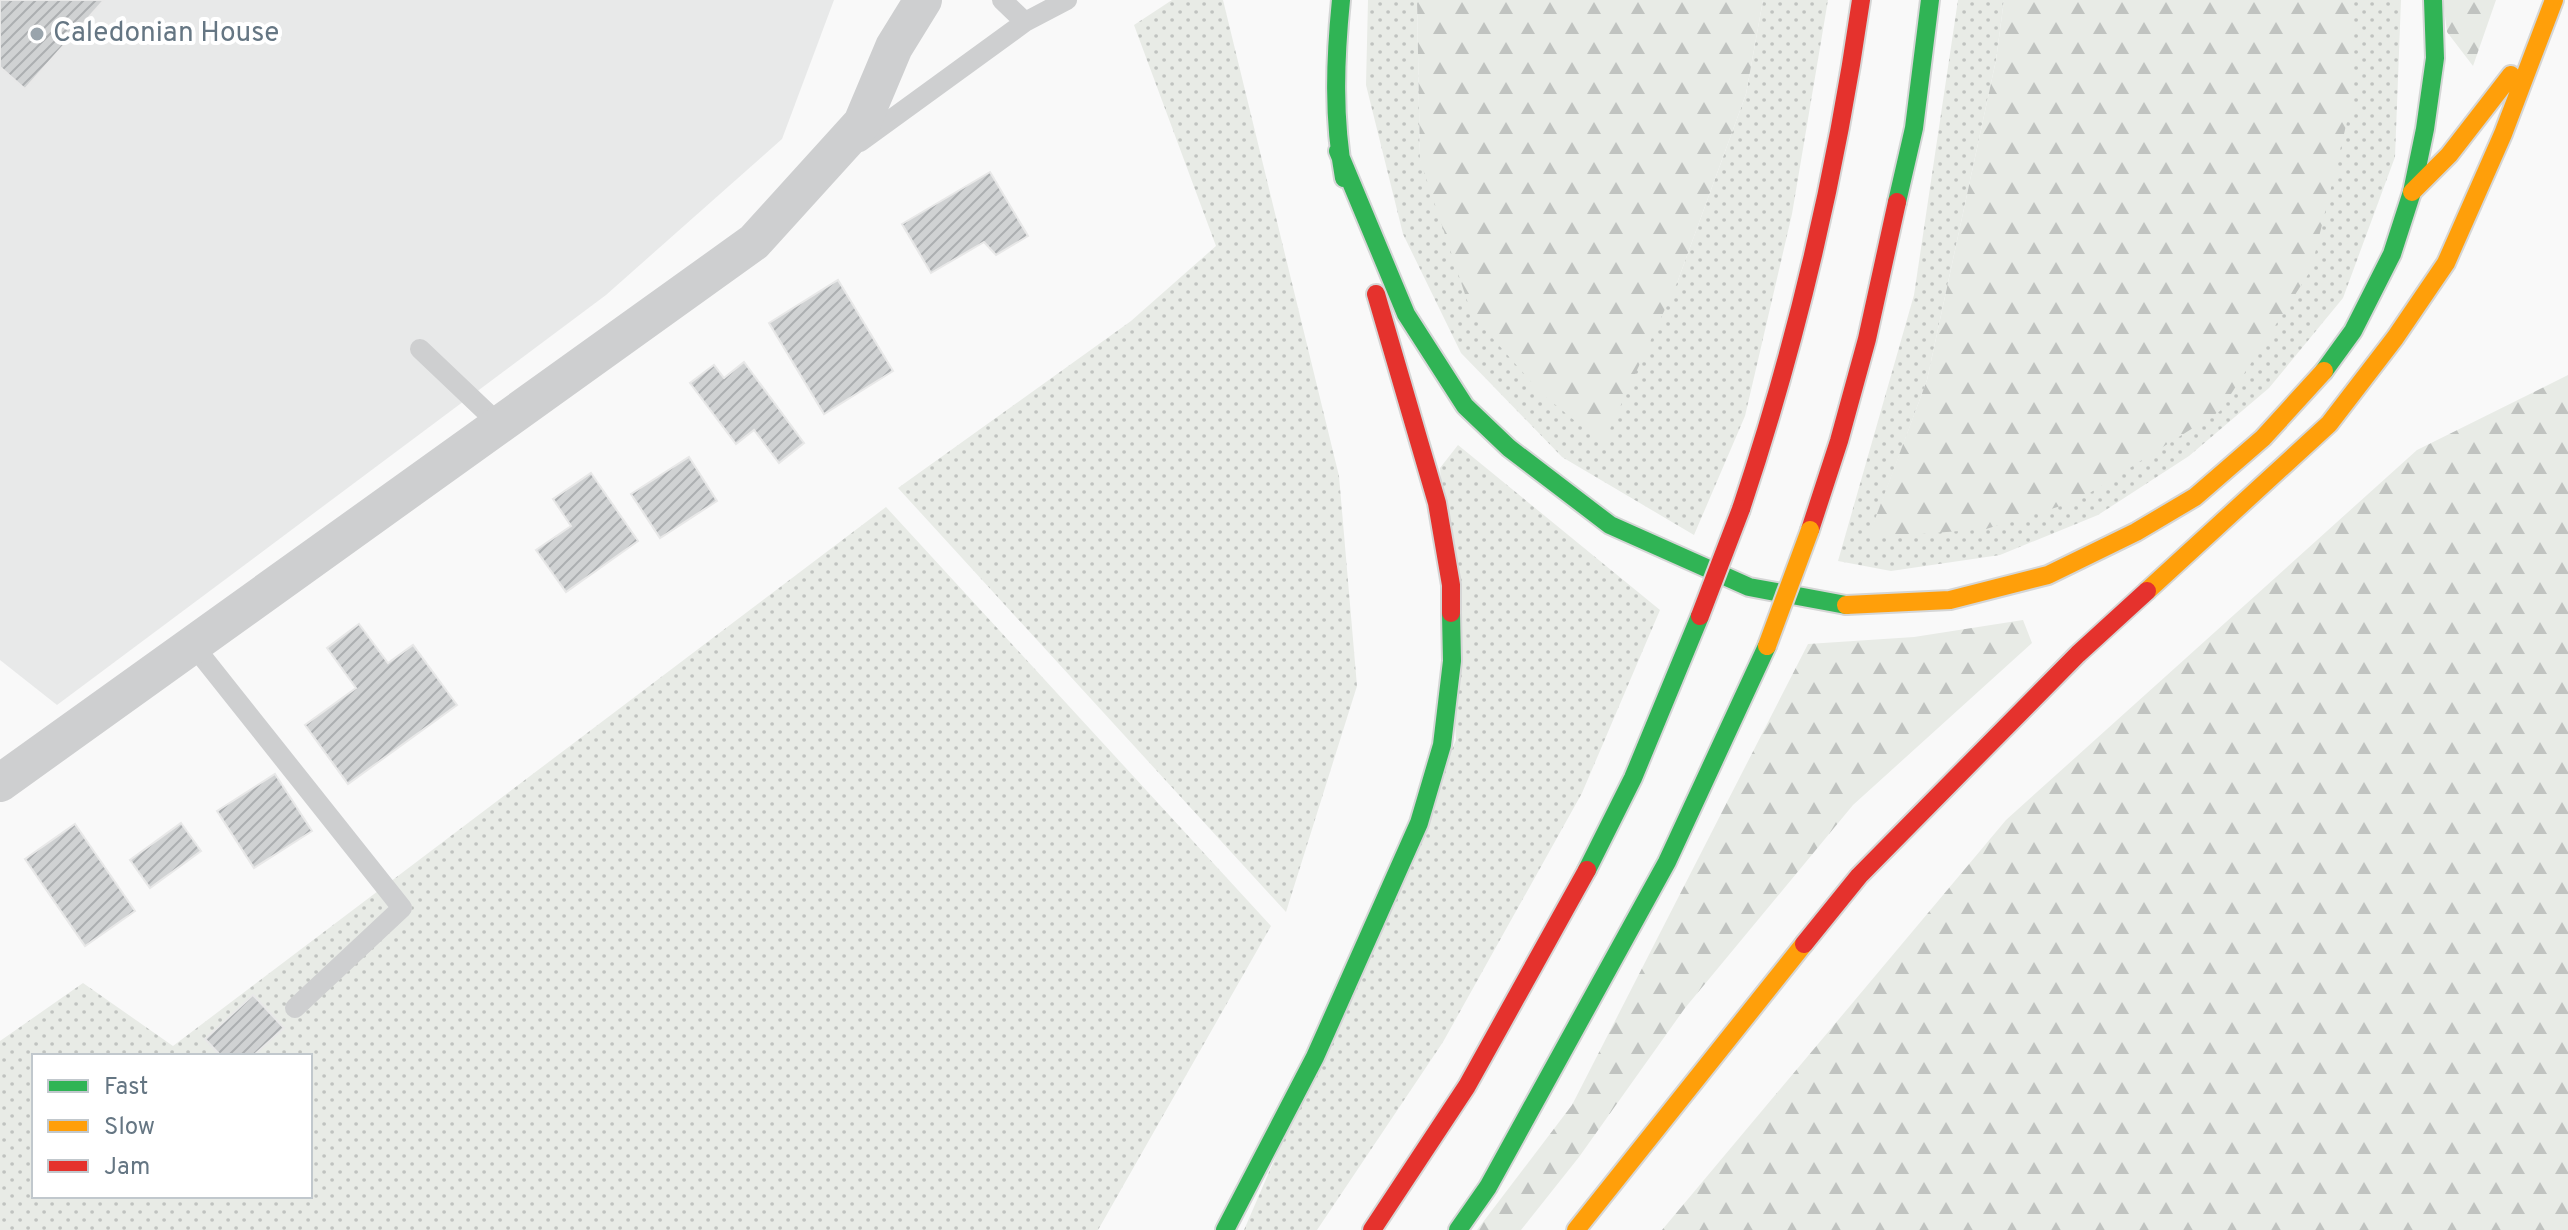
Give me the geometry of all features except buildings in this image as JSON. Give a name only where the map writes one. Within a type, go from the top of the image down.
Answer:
[{"type":"highway","points":[[1225,1230],[1315,1057],[1419,823],[1442,745],[1452,661],[1451,585],[1437,503],[1368,270],[1338,151],[1334,64],[1341,0]]},
{"type":"highway","points":[[1372,1230],[1467,1086],[1574,897],[1633,778],[1700,616],[1769,428],[1799,326],[1849,97],[1861,0]]},
{"type":"highway","points":[[1458,1230],[1488,1187],[1667,862],[1767,646],[1839,441],[1867,339],[1914,128],[1930,0]]},
{"type":"highway","points":[[1338,151],[1406,314],[1465,406],[1509,448],[1610,525],[1749,587],[1844,605],[1950,600],[2048,575],[2136,532],[2195,497],[2252,448],[2314,384],[2353,331],[2392,254],[2412,192],[2435,58],[2433,0]]},
{"type":"highway","points":[[2412,192],[2449,155],[2513,72],[2551,0]]},
{"type":"highway","points":[[1576,1230],[1859,876],[2078,654],[2329,424],[2395,338],[2446,263],[2503,134],[2551,0]]},
{"type":"highway","points":[[1372,182],[1376,210],[1406,314]]},
{"type":"street","points":[[0,783],[754,242],[862,123],[894,47],[923,0]]},
{"type":"lane","points":[[1002,0],[1025,22]]},
{"type":"lane","points":[[815,175],[1025,22],[1067,0]]},
{"type":"lane","points":[[420,349],[500,425]]},
{"type":"lane","points":[[193,645],[402,908],[295,1008]]},
{"type":"shaded area","points":[[0,0],[834,0],[782,139],[606,295],[57,705],[0,660]]},
{"type":"green space","points":[[1172,0],[1223,0],[1339,476],[1357,686],[1286,912],[898,488],[1131,321],[1216,246],[1134,25]]},
{"type":"green space","points":[[1368,0],[1417,0],[1420,160],[1677,283],[1746,94],[1763,0],[1828,0],[1792,214],[1745,416],[1694,535],[1562,457],[1461,353],[1403,234],[1366,85]]},
{"type":"green space","points":[[1417,0],[1763,0],[1746,94],[1677,283],[1603,444],[1541,393],[1472,315],[1420,160]]},
{"type":"green space","points":[[1958,0],[2004,0],[1996,60],[1927,380],[1869,537],[2352,101],[2352,0],[2401,0],[2395,157],[2343,298],[2269,388],[2189,456],[2098,515],[2000,555],[1891,571],[1838,561],[1914,295]]},
{"type":"green space","points":[[2004,0],[2352,0],[2352,101],[2311,270],[2220,411],[2077,501],[1986,529],[1868,538],[1927,380],[1996,60]]},
{"type":"green space","points":[[2443,0],[2496,0],[2473,66],[2447,32]]},
{"type":"green space","points":[[2568,375],[2568,1230],[1662,1230],[2006,820],[2417,450]]},
{"type":"green space","points":[[1458,445],[1660,610],[1582,793],[1443,1042],[1317,1230],[1244,1230],[1456,740],[1440,468]]},
{"type":"green space","points":[[886,507],[1271,926],[1098,1230],[0,1230],[0,1041],[83,983],[173,1046]]},
{"type":"green space","points":[[2023,620],[2032,643],[1853,805],[1685,1008],[1579,1157],[1521,1230],[1477,1230],[1572,1105],[1808,644],[1914,637]]},
{"type":"traffic: fast","points":[[1341,0],[1336,89],[1344,178]]},
{"type":"traffic: fast","points":[[1897,202],[1914,128],[1930,0]]},
{"type":"traffic: fast","points":[[2324,371],[2353,331],[2392,254],[2412,192],[2435,58],[2433,0]]},
{"type":"traffic: fast","points":[[1338,151],[1406,314],[1465,406],[1509,448],[1610,525],[1749,587],[1846,605]]},
{"type":"traffic: fast","points":[[1225,1230],[1315,1057],[1419,823],[1442,745],[1452,661],[1451,613]]},
{"type":"traffic: fast","points":[[1587,870],[1633,778],[1700,616]]},
{"type":"traffic: fast","points":[[1458,1230],[1488,1187],[1667,862],[1767,646]]},
{"type":"traffic: slow","points":[[2147,591],[2329,424],[2395,338],[2446,263],[2503,134],[2554,0]]},
{"type":"traffic: slow","points":[[2412,192],[2449,155],[2511,75]]},
{"type":"traffic: slow","points":[[1846,605],[1950,600],[2048,575],[2136,532],[2195,497],[2263,438],[2324,371]]},
{"type":"traffic: slow","points":[[1767,646],[1810,530]]},
{"type":"traffic: slow","points":[[1576,1230],[1804,944]]},
{"type":"traffic: jam","points":[[1741,509],[1780,383],[1813,257],[1840,129],[1861,0]]},
{"type":"traffic: jam","points":[[1810,530],[1867,339],[1897,202]]},
{"type":"traffic: jam","points":[[1376,294],[1437,503],[1451,585],[1451,613]]},
{"type":"traffic: jam","points":[[1700,616],[1741,509]]},
{"type":"traffic: jam","points":[[1804,944],[1859,876],[2078,654],[2147,591]]},
{"type":"traffic: jam","points":[[1372,1230],[1467,1086],[1587,870]]},
{"type":"place","name":"Caledonian House","points":[[37,34]]}]
